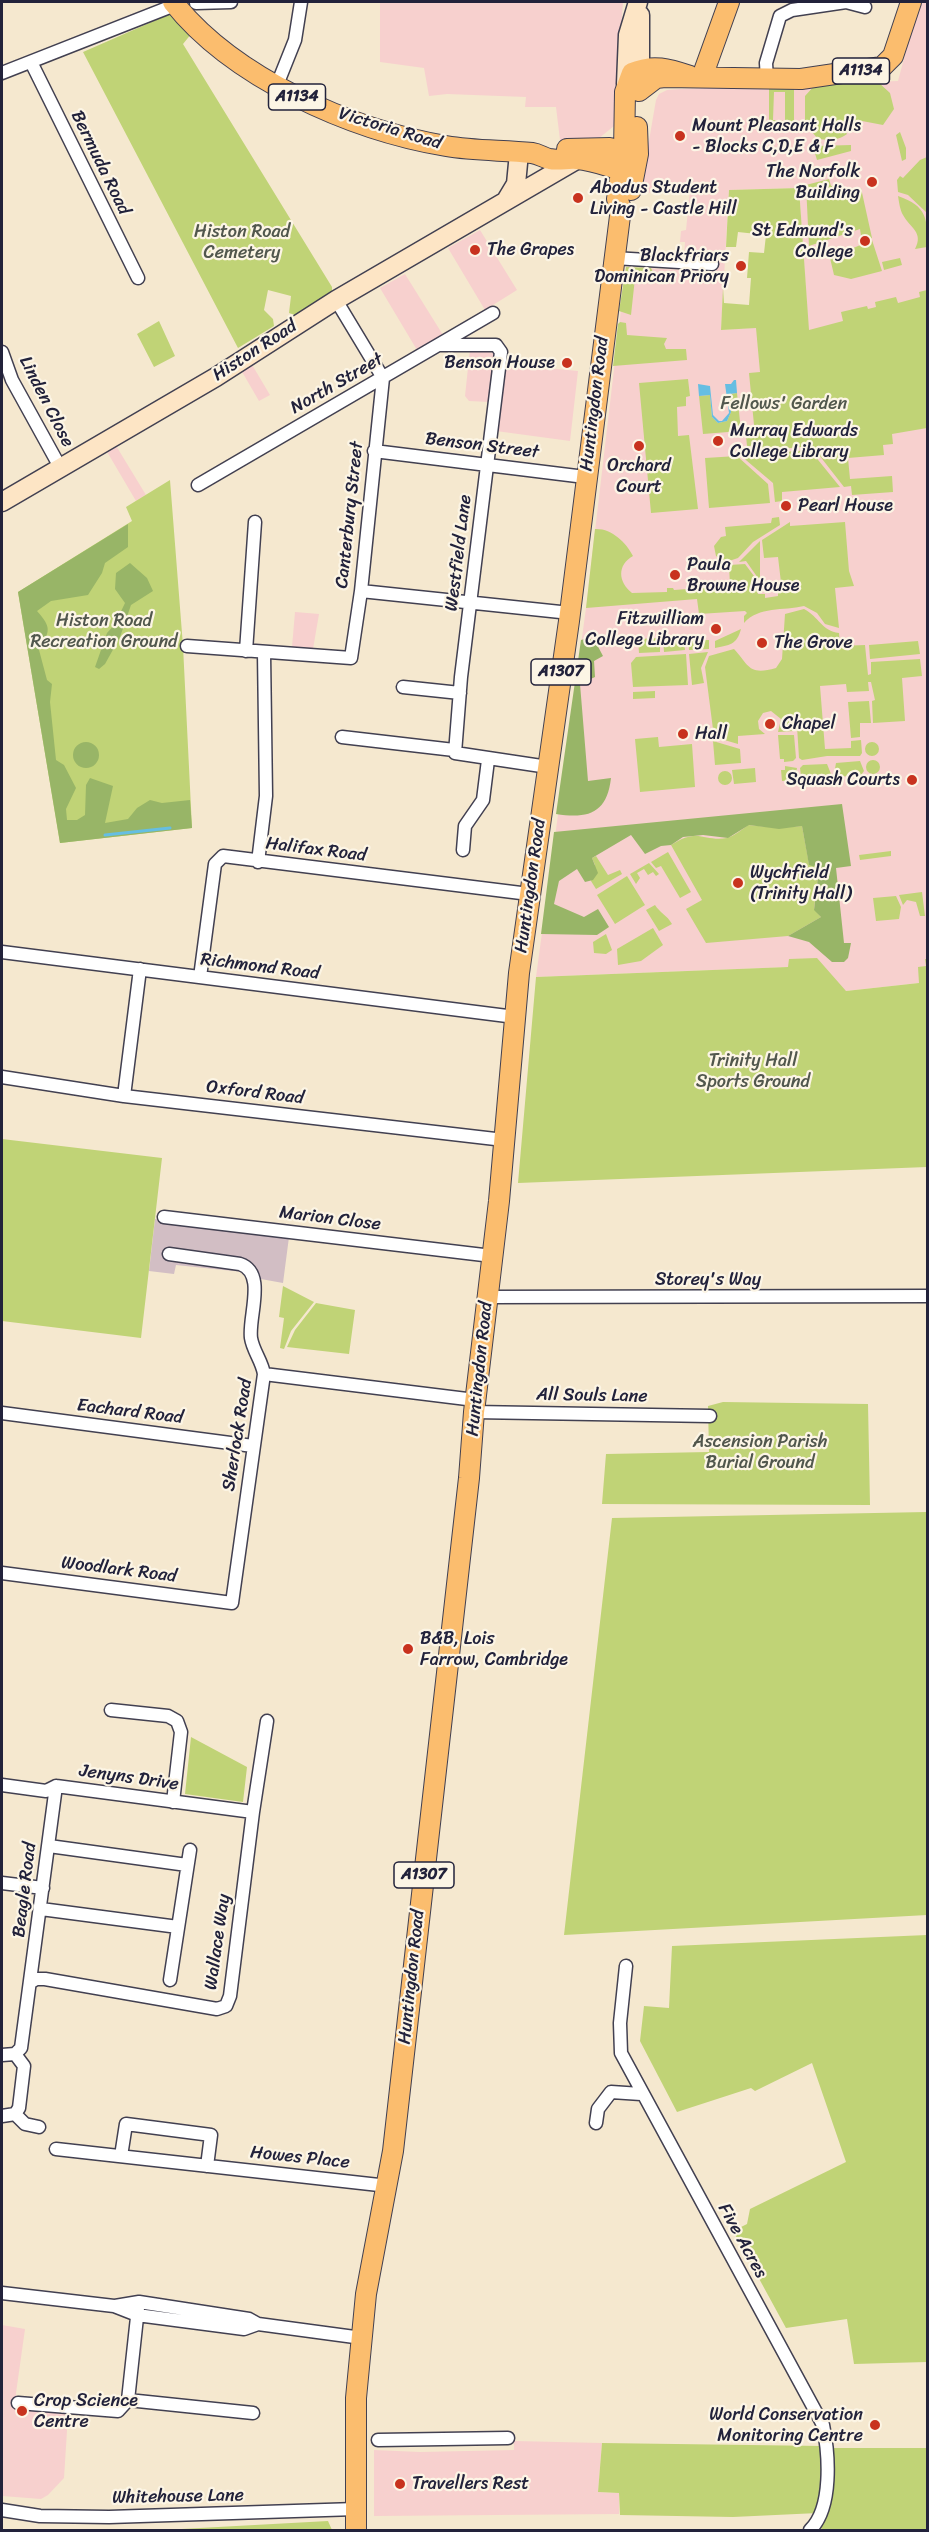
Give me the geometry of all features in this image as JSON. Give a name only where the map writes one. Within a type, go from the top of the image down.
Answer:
[{"type":"main road","points":[[696,76],[729,2]]},
{"type":"main road","name":"A1134","points":[[635,82],[665,68],[696,76],[801,79],[882,67],[892,56],[911,2]]},
{"type":"main road","points":[[635,82],[641,21],[638,3]]},
{"type":"main road","name":"Victoria Road","points":[[185,5],[223,49],[277,86],[337,114],[399,135],[446,146],[527,153],[550,159],[630,161]]},
{"type":"main road","name":"Huntingdon Road","points":[[356,2530],[356,2398],[368,2283],[388,2186],[470,1478],[474,1406],[488,1297],[529,894],[570,613],[585,477],[621,208],[617,199],[630,161],[635,82]]},
{"type":"main road","name":"Victoria Road","points":[[527,153],[552,149],[610,148],[630,161]]},
{"type":"main road","points":[[527,153],[533,187]]},
{"type":"main road","points":[[507,199],[516,183],[527,153]]},
{"type":"main road","name":"Histon Road","points":[[2,501],[216,378],[336,300],[578,159]]},
{"type":"street","points":[[2,73],[185,5],[231,2]]},
{"type":"street","points":[[277,86],[295,40],[301,2]]},
{"type":"street","points":[[767,79],[766,63],[780,15],[792,10],[846,2],[865,8]]},
{"type":"street","name":"Bermuda Road","points":[[32,62],[138,278]]},
{"type":"street","points":[[614,258],[712,264]]},
{"type":"street","points":[[336,300],[383,378]]},
{"type":"street","name":"North Street","points":[[198,485],[493,313]]},
{"type":"street","name":"Westfield Lane","points":[[439,345],[496,345],[501,352],[460,693],[457,753]]},
{"type":"street","name":"Linden Close","points":[[2,352],[12,380],[60,467]]},
{"type":"street","name":"Canterbury Street","points":[[187,646],[350,659],[361,591],[383,378]]},
{"type":"street","name":"Benson Street","points":[[374,451],[585,477]]},
{"type":"street","points":[[246,651],[255,522]]},
{"type":"street","points":[[361,591],[570,613]]},
{"type":"street","points":[[258,862],[266,796],[264,653]]},
{"type":"street","points":[[403,687],[460,693]]},
{"type":"street","points":[[342,738],[548,767]]},
{"type":"street","points":[[463,850],[465,826],[483,800],[488,760]]},
{"type":"street","name":"Halifax Road","points":[[200,977],[215,864],[223,856],[529,894]]},
{"type":"street","name":"Richmond Road","points":[[2,952],[515,1017]]},
{"type":"street","points":[[124,1096],[140,969]]},
{"type":"street","name":"Oxford Road","points":[[2,1077],[124,1096],[504,1140]]},
{"type":"street","name":"Marion Close","points":[[164,1217],[492,1256]]},
{"type":"street","points":[[169,1254],[240,1264],[250,1270],[254,1281],[251,1338],[264,1374]]},
{"type":"street","name":"Storey's Way","points":[[488,1297],[927,1296]]},
{"type":"street","name":"Sherlock Road","points":[[232,1603],[264,1374],[474,1406]]},
{"type":"street","name":"All Souls Lane","points":[[474,1406],[710,1416]]},
{"type":"street","name":"Eachard Road","points":[[2,1413],[253,1446]]},
{"type":"street","name":"Woodlark Road","points":[[2,1573],[232,1603]]},
{"type":"street","points":[[111,1710],[168,1716],[177,1721],[181,1732],[173,1802]]},
{"type":"street","name":"Wallace Way","points":[[31,1982],[36,1978],[45,1979],[217,2009],[226,2006],[230,1996],[267,1721]]},
{"type":"street","name":"Jenyns Drive","points":[[2,1785],[46,1791],[56,1786],[253,1812]]},
{"type":"street","name":"Beagle Road","points":[[15,2054],[21,2048],[56,1786]]},
{"type":"street","points":[[49,1846],[187,1865]]},
{"type":"street","points":[[170,1980],[190,1850]]},
{"type":"street","points":[[2,1883],[43,1888]]},
{"type":"street","points":[[41,1909],[178,1927]]},
{"type":"street","name":"Five Acres","points":[[626,1966],[620,2023],[621,2053],[641,2094],[823,2425],[829,2458],[828,2471],[823,2506],[817,2523],[810,2530]]},
{"type":"street","points":[[2,2055],[15,2054],[24,2066],[19,2108],[15,2114],[2,2116]]},
{"type":"street","points":[[596,2123],[598,2109],[611,2092],[641,2094]]},
{"type":"street","points":[[15,2114],[25,2124],[39,2127]]},
{"type":"street","points":[[121,2156],[126,2124],[211,2135],[207,2166]]},
{"type":"street","name":"Howes Place","points":[[56,2149],[388,2186]]},
{"type":"street","points":[[2,2294],[114,2306],[138,2315],[244,2329],[258,2324]]},
{"type":"street","points":[[114,2306],[139,2302],[249,2319],[258,2324],[362,2338]]},
{"type":"street","points":[[18,2403],[118,2411],[128,2400],[139,2302]]},
{"type":"street","points":[[128,2400],[253,2413]]},
{"type":"street","points":[[378,2440],[508,2438]]},
{"type":"street","name":"Whitehouse Lane","points":[[2,2510],[40,2516],[133,2517],[356,2509]]},
{"type":"shaded area","points":[[380,2],[623,2],[614,126],[593,143],[560,140],[556,107],[525,107],[526,97],[447,94],[429,96],[424,68],[380,62]]},
{"type":"shaded area","points":[[919,2],[927,2],[926,966],[919,983],[846,991],[789,959],[789,967],[536,977],[586,608],[626,267],[683,270],[685,242],[680,242],[681,231],[686,230],[690,191],[640,193],[656,100],[659,94],[667,90],[898,81]],"holes":[[[799,188],[808,324],[721,330],[729,190]]]},
{"type":"shaded area","points":[[480,230],[517,290],[485,310],[448,248]]},
{"type":"shaded area","points":[[405,274],[443,335],[417,350],[380,288]]},
{"type":"shaded area","points":[[470,349],[494,353],[489,402],[469,401],[465,396]]},
{"type":"shaded area","points":[[251,363],[270,395],[259,401],[241,370]]},
{"type":"shaded area","points":[[504,364],[578,371],[570,441],[496,431]]},
{"type":"shaded area","points":[[115,444],[146,495],[136,501],[106,450]]},
{"type":"shaded area","points":[[295,612],[319,614],[313,649],[292,647]]},
{"type":"shaded area","points":[[155,1219],[289,1237],[283,1283],[261,1279],[243,1272],[176,1265],[174,1274],[149,1271]]},
{"type":"shaded area","name":"Crop Science Centre","points":[[2,2325],[25,2329],[16,2393],[17,2407],[68,2415],[64,2478],[41,2499],[2,2496]]},
{"type":"shaded area","points":[[514,2441],[602,2443],[598,2492],[619,2493],[619,2514],[374,2516],[374,2450],[420,2452],[514,2450]]},
{"type":"green space","name":"Histon Road Cemetery","points":[[170,14],[192,33],[183,44],[332,287],[332,293],[295,315],[289,313],[291,296],[268,290],[264,310],[273,319],[274,326],[238,348],[83,52]]},
{"type":"green space","points":[[878,82],[890,93],[894,109],[883,125],[862,121],[845,131],[847,134],[844,136],[830,140],[818,139],[805,124],[805,96],[815,85]]},
{"type":"green space","points":[[769,86],[794,86],[794,125],[769,125]],"holes":[[[774,92],[785,92],[785,121],[773,120]]]},
{"type":"green space","points":[[900,132],[906,148],[906,159],[902,161],[896,135]]},
{"type":"green space","points":[[851,145],[851,151],[817,160],[814,150],[816,146]]},
{"type":"green space","points":[[927,157],[927,213],[908,195],[898,192],[897,180],[900,176],[903,178],[920,160]]},
{"type":"green space","points":[[829,179],[831,186],[838,185],[840,193],[861,188],[872,238],[862,243],[860,229],[809,246],[806,185]]},
{"type":"green space","name":"Fellows' Garden","points":[[799,188],[809,330],[843,321],[841,312],[867,306],[868,309],[876,307],[875,302],[896,297],[898,303],[920,297],[919,292],[927,290],[927,428],[892,434],[893,444],[883,445],[884,455],[848,458],[850,479],[892,476],[893,492],[852,495],[851,486],[844,487],[812,446],[758,451],[758,446],[747,446],[746,436],[755,435],[749,373],[760,372],[756,328],[721,330],[723,288],[724,303],[749,305],[751,278],[747,278],[749,252],[764,253],[766,235],[738,232],[736,247],[726,247],[729,190]]},
{"type":"green space","points":[[898,196],[915,204],[924,215],[927,247],[915,249],[917,234],[902,213]]},
{"type":"green space","points":[[872,240],[882,271],[851,279],[834,275],[830,258]]},
{"type":"green space","points":[[900,258],[902,265],[884,270],[882,262]]},
{"type":"green space","points":[[626,267],[651,268],[657,280],[635,278],[631,315],[619,311]]},
{"type":"green space","points":[[159,321],[175,356],[154,367],[137,334]]},
{"type":"green space","points":[[620,322],[626,323],[627,335],[667,338],[664,344],[666,349],[686,349],[687,360],[613,366]]},
{"type":"green space","points":[[688,379],[690,396],[686,397],[686,406],[677,407],[678,436],[689,435],[698,509],[651,513],[639,383]]},
{"type":"green space","points":[[737,393],[741,431],[703,434],[699,396],[710,395],[712,417],[718,423],[727,421],[731,412],[729,394]]},
{"type":"green space","points":[[810,450],[840,487],[782,492],[782,501],[775,502],[773,483],[740,455]]},
{"type":"green space","points":[[737,456],[768,484],[770,503],[709,508],[705,458]]},
{"type":"green space","name":"Histon Road Recreation Ground","points":[[170,480],[183,646],[192,828],[60,843],[18,592],[132,521],[126,507]]},
{"type":"green space","points":[[779,517],[780,525],[753,542],[738,558],[726,562],[716,556],[714,546],[721,537],[726,536],[725,527],[771,523],[772,518]]},
{"type":"green space","points":[[790,522],[790,526],[845,522],[849,571],[854,586],[835,588],[839,628],[825,624],[817,613],[804,606],[764,611],[744,623],[744,616],[747,613],[745,611],[699,614],[697,599],[586,608],[595,529],[612,533],[622,541],[633,556],[624,564],[621,574],[624,584],[632,593],[667,592],[667,588],[674,590],[730,586],[729,565],[745,564],[754,576],[758,594],[765,594],[765,598],[778,596],[778,592],[782,591],[778,557],[764,558],[762,540]]},
{"type":"green space","points":[[128,524],[128,547],[105,563],[102,573],[88,595],[51,601],[37,611],[48,630],[39,650],[47,680],[52,684],[50,702],[56,760],[64,765],[76,788],[66,809],[67,820],[77,820],[85,815],[86,785],[90,778],[113,786],[105,823],[128,819],[137,808],[150,800],[162,803],[190,800],[192,828],[60,843],[18,592]]},
{"type":"green space","points":[[760,541],[760,578],[758,578],[746,561],[739,562]]},
{"type":"green space","points":[[130,563],[147,578],[153,591],[131,605],[120,637],[105,664],[99,669],[95,667],[107,633],[115,624],[125,603],[115,589],[116,573]]},
{"type":"green space","points":[[804,609],[828,630],[839,633],[840,646],[865,645],[868,675],[871,674],[871,662],[920,659],[922,676],[902,678],[905,721],[873,723],[872,701],[875,700],[871,682],[868,682],[869,691],[847,692],[846,684],[820,686],[825,749],[851,748],[851,741],[861,740],[862,753],[860,756],[827,756],[802,760],[799,758],[797,726],[794,727],[794,731],[778,732],[781,719],[771,711],[763,713],[758,721],[759,729],[765,734],[738,736],[738,744],[714,737],[705,667],[709,656],[734,649],[754,670],[776,668],[782,659],[785,614]]},
{"type":"green space","points":[[741,629],[735,641],[715,648],[715,641]]},
{"type":"green space","points":[[702,635],[703,640],[709,640],[709,649],[689,650],[688,636]]},
{"type":"green space","points":[[684,636],[685,650],[664,652],[663,638]]},
{"type":"green space","points":[[589,638],[595,641],[603,656],[594,661],[595,677],[580,684],[588,781],[611,778],[609,790],[601,806],[594,811],[578,815],[556,814],[581,640]]},
{"type":"green space","points":[[660,638],[660,652],[639,653],[638,639]]},
{"type":"green space","points":[[918,641],[920,654],[870,659],[869,645]]},
{"type":"green space","points":[[708,652],[701,668],[704,683],[692,685],[689,654]]},
{"type":"green space","points":[[686,654],[688,685],[633,687],[631,663],[636,657]]},
{"type":"green space","points":[[655,691],[655,698],[633,699],[633,692]]},
{"type":"green space","points":[[869,701],[871,723],[860,723],[860,737],[851,738],[848,702]]},
{"type":"green space","points":[[778,735],[794,735],[796,758],[793,761],[784,762],[784,759],[780,759]]},
{"type":"green space","points":[[658,737],[659,747],[692,744],[695,787],[640,792],[635,739]]},
{"type":"green space","points":[[713,741],[740,749],[741,763],[715,765]]},
{"type":"green space","points":[[86,742],[96,745],[99,755],[96,765],[86,768],[76,765],[73,755],[76,745]]},
{"type":"green space","points":[[872,742],[877,744],[879,749],[877,754],[872,756],[867,754],[865,749],[867,744]]},
{"type":"green space","points":[[873,760],[878,762],[880,767],[878,772],[873,774],[868,772],[866,767],[868,762]]},
{"type":"green space","points":[[860,761],[864,771],[861,775],[837,777],[834,774],[836,763]]},
{"type":"green space","points":[[827,764],[831,774],[828,774],[828,777],[804,779],[801,776],[800,768],[803,765]]},
{"type":"green space","points":[[785,766],[797,768],[795,780],[782,781],[781,770],[785,770]]},
{"type":"green space","points":[[755,768],[756,782],[734,784],[732,770]]},
{"type":"green space","points":[[722,771],[728,771],[732,778],[728,785],[722,785],[718,781],[718,775]]},
{"type":"green space","points":[[842,804],[851,866],[836,868],[844,943],[851,943],[848,958],[844,962],[832,962],[809,942],[788,936],[821,917],[814,910],[819,868],[809,865],[802,826],[779,829],[749,825],[728,838],[703,835],[683,837],[671,845],[661,846],[645,854],[631,835],[592,858],[598,873],[593,880],[585,882],[577,869],[559,881],[554,904],[584,917],[598,909],[609,927],[597,935],[541,934],[554,832]]},
{"type":"green space","points":[[748,825],[779,828],[802,826],[809,864],[819,868],[814,909],[821,917],[788,936],[706,943],[686,909],[702,900],[671,845],[695,836],[727,838]]},
{"type":"green space","points":[[891,851],[891,856],[860,860],[859,855]]},
{"type":"green space","points":[[668,852],[691,892],[680,898],[661,866],[656,868],[651,862]]},
{"type":"green space","points":[[596,856],[608,875],[620,870],[622,874],[596,889],[591,881],[595,865],[592,858]]},
{"type":"green space","points":[[649,863],[659,874],[656,876],[653,872],[648,875],[644,869],[637,873],[640,878],[636,884],[630,874]]},
{"type":"green space","points":[[627,876],[645,905],[615,924],[597,895]]},
{"type":"green space","points":[[922,892],[925,916],[920,916],[916,902],[907,900],[903,905],[899,895]]},
{"type":"green space","points":[[896,896],[901,907],[899,919],[876,921],[873,898]]},
{"type":"green space","points":[[655,905],[672,924],[659,931],[646,910]]},
{"type":"green space","points":[[653,928],[663,945],[641,961],[618,965],[617,949]]},
{"type":"green space","points":[[606,934],[612,950],[606,954],[594,953],[593,942]]},
{"type":"green space","name":"Trinity Hall Sports Ground","points":[[817,958],[846,991],[919,983],[918,967],[926,966],[925,959],[927,959],[927,1167],[518,1183],[536,977],[788,967],[789,959]]},
{"type":"green space","points":[[2,1139],[162,1158],[141,1338],[2,1321]]},
{"type":"green space","points":[[283,1286],[314,1302],[291,1331],[284,1349],[280,1348],[284,1318],[279,1317]]},
{"type":"green space","points":[[316,1303],[355,1310],[349,1354],[287,1347],[295,1330]]},
{"type":"green space","name":"Ascension Parish Burial Ground","points":[[723,1402],[868,1404],[870,1505],[602,1504],[606,1454],[709,1452],[708,1406]]},
{"type":"green space","points":[[927,1512],[927,1915],[564,1935],[612,1518]]},
{"type":"green space","points":[[191,1737],[247,1767],[243,1802],[185,1794]]},
{"type":"green space","points":[[927,1935],[927,2362],[854,2364],[847,2319],[786,2328],[733,2231],[747,2224],[750,2209],[846,2162],[812,2063],[755,2091],[751,2088],[677,2112],[640,2041],[644,2006],[669,2008],[672,1946]]},
{"type":"green space","points":[[602,2443],[822,2446],[826,2450],[818,2513],[733,2517],[620,2515],[619,2493],[598,2492]]},
{"type":"green space","points":[[834,2448],[927,2448],[927,2530],[821,2530]]},
{"type":"green space","points":[[328,2521],[332,2530],[163,2530]]},
{"type":"water","points":[[736,380],[737,393],[729,394],[731,412],[727,421],[718,423],[712,417],[710,395],[699,396],[698,384],[710,386],[713,415],[722,421],[729,413],[725,384],[731,384]]},
{"type":"waterway","points":[[105,835],[170,828]]},
{"type":"place","name":"Mount Pleasant Halls - Blocks C,D,E & F","points":[[680,136]]},
{"type":"place","name":"The Norfolk Building","points":[[872,182]]},
{"type":"place","name":"Abodus Student Living - Castle Hill","points":[[578,198]]},
{"type":"place","name":"St Edmund's College","points":[[865,241]]},
{"type":"place","name":"The Grapes","points":[[475,250]]},
{"type":"place","name":"Blackfriars Dominican Priory","points":[[741,266]]},
{"type":"place","name":"Benson House","points":[[567,363]]},
{"type":"place","name":"Murray Edwards College Library","points":[[718,441]]},
{"type":"place","name":"Orchard Court","points":[[639,446]]},
{"type":"place","name":"Pearl House","points":[[786,506]]},
{"type":"place","name":"Paula Browne House","points":[[675,575]]},
{"type":"place","name":"Fitzwilliam College Library","points":[[716,629]]},
{"type":"place","name":"The Grove","points":[[762,643]]},
{"type":"place","name":"Chapel","points":[[770,724]]},
{"type":"place","name":"Hall","points":[[683,734]]},
{"type":"place","name":"Squash Courts","points":[[912,780]]},
{"type":"place","name":"Wychfield (Trinity Hall)","points":[[738,883]]},
{"type":"place","name":"B&B, Lois Farrow, Cambridge","points":[[408,1649]]},
{"type":"place","name":"Crop Science Centre","points":[[22,2411]]},
{"type":"place","name":"World Conservation Monitoring Centre","points":[[875,2425]]},
{"type":"place","name":"Travellers Rest","points":[[400,2484]]}]
